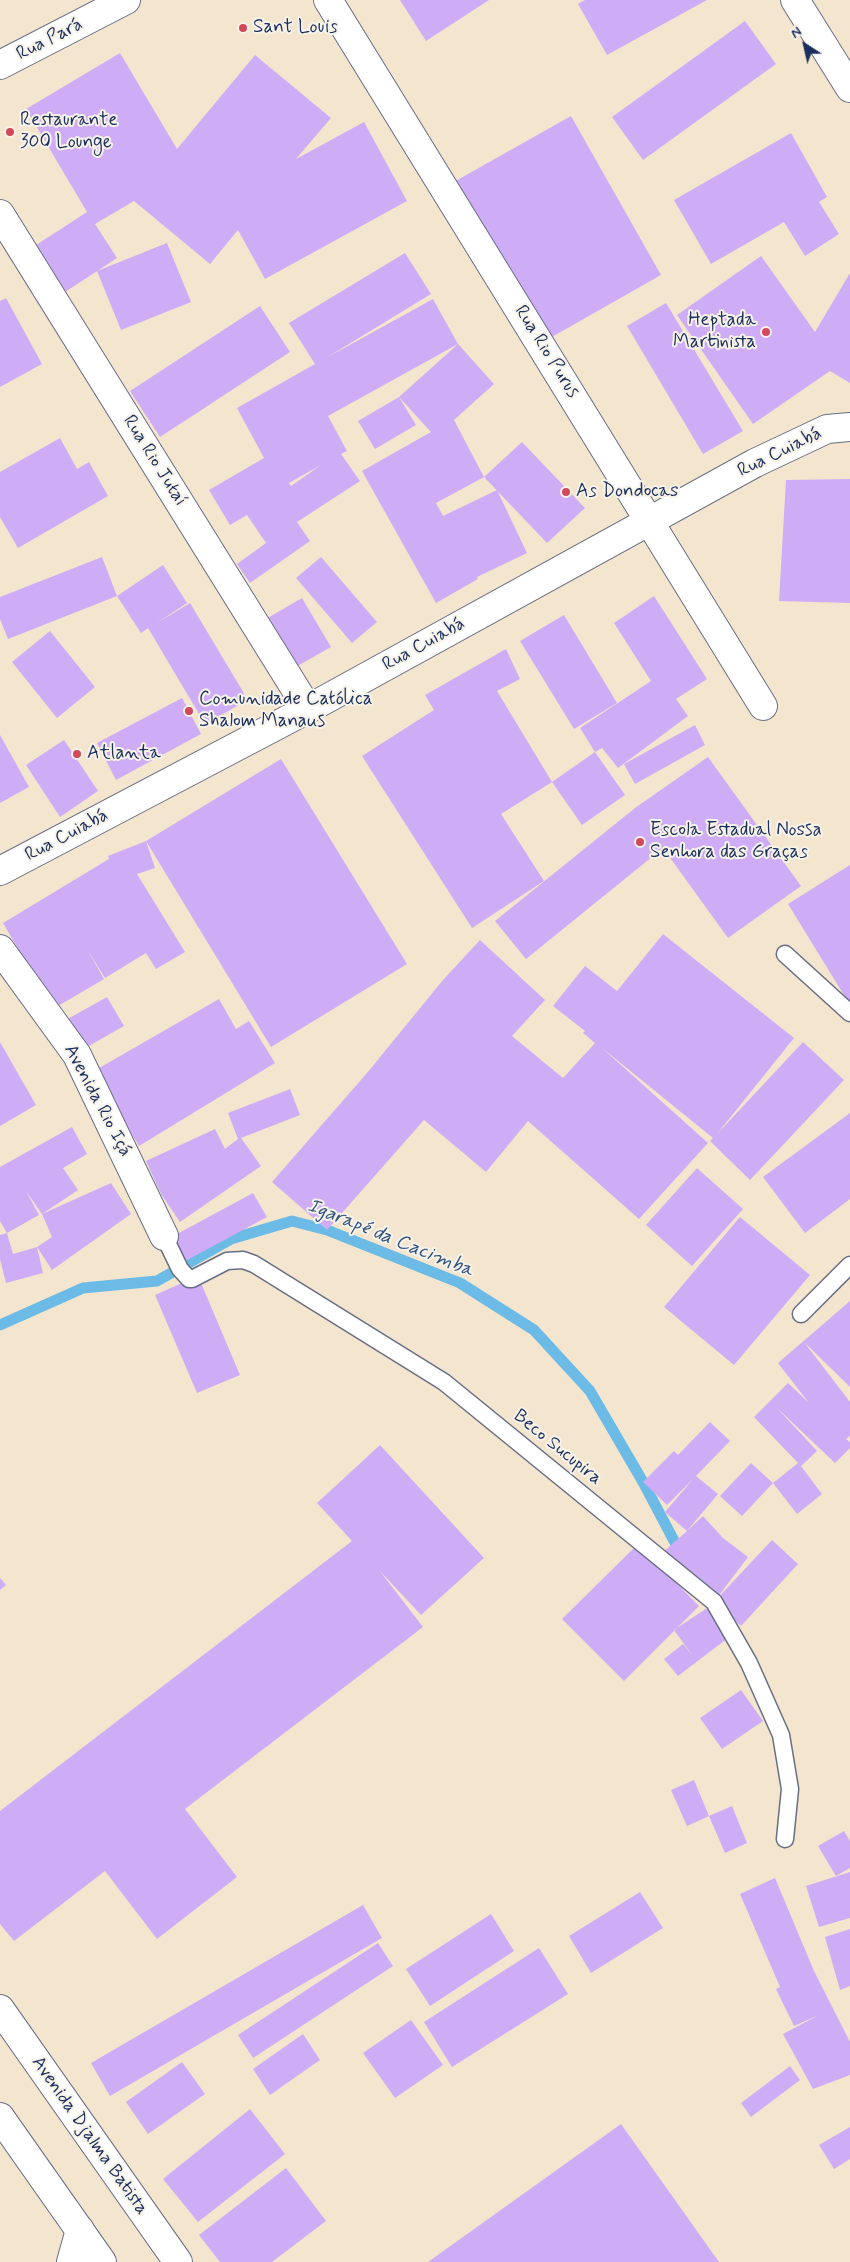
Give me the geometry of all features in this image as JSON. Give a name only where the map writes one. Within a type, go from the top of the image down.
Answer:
[{"type":"street","name":"Rua Pará","points":[[0,65],[126,0]]},
{"type":"street","name":"Rua Rio Purus","points":[[328,0],[763,706]]},
{"type":"street","points":[[795,0],[850,88]]},
{"type":"street","name":"Rua Rio Jutaí","points":[[0,214],[308,709]]},
{"type":"street","name":"Rua Cuiabá","points":[[0,871],[308,709],[784,449],[827,429],[850,427]]},
{"type":"street","name":"Avenida Rio Içá","points":[[0,949],[77,1056],[169,1247]]},
{"type":"street","name":"Avenida Djalma Batista","points":[[0,2009],[178,2262]]},
{"type":"street","points":[[0,2117],[102,2262]]},
{"type":"street","points":[[71,2262],[80,2230]]},
{"type":"lane","points":[[785,954],[850,1013]]},
{"type":"lane","name":"Beco Sucupira","points":[[169,1247],[180,1269],[189,1279],[219,1264],[235,1260],[254,1264],[444,1382],[714,1602],[749,1663],[781,1735],[790,1789],[785,1839]]},
{"type":"lane","points":[[800,1314],[850,1265]]},
{"type":"building","points":[[400,0],[489,0],[426,41]]},
{"type":"building","points":[[585,0],[707,0],[607,55],[578,4]]},
{"type":"building","points":[[745,21],[776,64],[643,160],[612,117]]},
{"type":"building","points":[[120,53],[177,149],[255,55],[331,118],[296,159],[364,122],[407,201],[265,279],[238,230],[210,264],[134,201],[95,224],[117,258],[65,292],[36,245],[87,212],[26,109]]},
{"type":"building","points":[[571,116],[661,275],[543,342],[452,183]]},
{"type":"building","points":[[791,133],[827,197],[819,202],[839,234],[805,256],[784,222],[711,264],[674,200]]},
{"type":"building","points":[[167,243],[191,302],[121,330],[97,271]]},
{"type":"building","points":[[405,253],[431,294],[326,358],[433,299],[458,344],[328,416],[347,451],[341,454],[360,481],[297,522],[310,541],[250,583],[237,564],[266,543],[247,515],[230,525],[209,490],[264,458],[237,408],[315,364],[289,323]],"holes":[[[321,465],[291,486],[289,483]]]},
{"type":"building","points":[[761,256],[815,332],[850,273],[850,383],[830,371],[753,424],[677,315]]},
{"type":"building","points":[[6,298],[42,364],[0,387],[0,301]]},
{"type":"building","points":[[666,303],[743,431],[703,454],[627,326]]},
{"type":"building","points":[[260,306],[290,352],[160,437],[130,391]]},
{"type":"building","points":[[458,344],[494,384],[454,420],[484,477],[522,442],[585,508],[547,543],[498,491],[527,553],[477,577],[478,579],[436,603],[362,471],[431,432],[399,397]],"holes":[[[484,477],[497,490],[443,516],[436,503]]]},
{"type":"building","points":[[399,397],[416,425],[375,449],[358,421]]},
{"type":"building","points":[[60,438],[77,469],[89,462],[108,496],[18,548],[0,517],[0,472]]},
{"type":"building","points":[[850,479],[850,603],[779,601],[786,480]]},
{"type":"building","points":[[102,557],[117,596],[8,639],[0,619],[0,597]]},
{"type":"building","points":[[321,557],[377,622],[352,643],[296,578]]},
{"type":"building","points":[[163,565],[187,603],[157,623],[190,603],[248,700],[205,724],[148,628],[141,633],[117,596]]},
{"type":"building","points":[[654,596],[707,679],[676,699],[688,716],[618,768],[602,748],[595,752],[580,728],[651,681],[614,623]]},
{"type":"building","points":[[302,598],[331,647],[294,668],[266,619]]},
{"type":"building","points":[[564,615],[617,703],[574,729],[520,641]]},
{"type":"building","points":[[50,631],[95,687],[57,718],[12,662]]},
{"type":"building","points":[[506,649],[520,679],[497,691],[552,782],[501,814],[544,881],[472,928],[362,756],[434,710],[425,695]]},
{"type":"building","points":[[182,698],[201,734],[116,780],[97,743]]},
{"type":"building","points":[[695,725],[705,745],[635,784],[624,764]]},
{"type":"building","points":[[0,735],[29,787],[0,803]]},
{"type":"building","points":[[64,740],[98,791],[60,817],[26,765]]},
{"type":"building","points":[[595,752],[625,795],[582,825],[552,782]]},
{"type":"building","points":[[708,757],[801,886],[728,938],[663,848],[526,959],[495,921],[635,808]]},
{"type":"building","points":[[281,759],[407,964],[271,1047],[146,841]]},
{"type":"building","points":[[146,841],[155,868],[137,874],[185,952],[156,969],[146,953],[105,978],[87,949],[104,979],[53,1009],[3,923],[109,859],[108,856]]},
{"type":"building","points":[[850,865],[850,1005],[788,904]]},
{"type":"building","points":[[663,934],[794,1038],[717,1134],[803,1042],[844,1080],[750,1180],[710,1141],[713,1138],[602,1048],[708,1143],[639,1219],[528,1121],[486,1172],[424,1120],[327,1230],[272,1182],[367,1073],[443,980],[480,940],[545,1000],[512,1036],[563,1078],[595,1043],[583,1033],[585,1031],[553,1006],[585,966],[617,991]]},
{"type":"building","points":[[107,997],[124,1026],[80,1051],[64,1021]]},
{"type":"building","points":[[219,999],[236,1029],[249,1021],[275,1063],[139,1146],[94,1071]]},
{"type":"building","points":[[0,1042],[36,1105],[0,1126]]},
{"type":"building","points":[[290,1089],[300,1115],[241,1138],[261,1166],[180,1222],[161,1194],[146,1161],[215,1129],[225,1149],[238,1139],[228,1113]]},
{"type":"building","points":[[850,1113],[850,1199],[805,1233],[763,1177]]},
{"type":"building","points":[[72,1127],[87,1154],[63,1168],[78,1190],[42,1214],[26,1191],[39,1215],[7,1233],[0,1221],[0,1167]]},
{"type":"building","points":[[697,1168],[743,1209],[692,1266],[646,1225]]},
{"type":"building","points":[[111,1183],[131,1214],[52,1270],[37,1247],[52,1237],[42,1214]]},
{"type":"building","points":[[253,1193],[267,1217],[178,1265],[164,1241]]},
{"type":"building","points":[[740,1217],[810,1275],[734,1365],[664,1307]]},
{"type":"building","points":[[7,1233],[13,1254],[37,1247],[43,1273],[6,1283],[0,1259],[0,1235]]},
{"type":"building","points":[[198,1276],[240,1375],[197,1393],[155,1295]]},
{"type":"building","points":[[850,1301],[850,1387],[804,1342],[850,1402],[850,1436],[846,1439],[850,1442],[850,1448],[835,1463],[776,1407],[817,1451],[801,1466],[822,1494],[797,1514],[773,1483],[798,1463],[754,1417],[788,1383],[809,1403],[778,1363]]},
{"type":"building","points":[[710,1422],[730,1441],[696,1476],[718,1494],[687,1531],[665,1512],[693,1479],[667,1505],[643,1482],[674,1451],[678,1455]]},
{"type":"building","points":[[380,1445],[484,1558],[421,1615],[379,1570],[423,1627],[185,1809],[237,1877],[157,1939],[105,1871],[14,1941],[0,1924],[0,1811],[352,1541],[317,1503]]},
{"type":"building","points":[[751,1463],[773,1483],[742,1516],[720,1496]]},
{"type":"building","points":[[703,1516],[723,1538],[748,1557],[714,1602],[662,1553]]},
{"type":"building","points":[[772,1540],[798,1564],[741,1626],[714,1602]]},
{"type":"building","points":[[638,1544],[699,1606],[624,1681],[562,1619]]},
{"type":"building","points":[[0,1578],[6,1585],[0,1590]]},
{"type":"building","points":[[707,1608],[728,1638],[678,1676],[664,1659],[683,1644],[692,1655],[674,1630]]},
{"type":"building","points":[[741,1690],[763,1721],[722,1749],[700,1718]]},
{"type":"building","points":[[694,1780],[709,1816],[687,1826],[671,1790]]},
{"type":"building","points":[[732,1806],[747,1843],[725,1853],[709,1816]]},
{"type":"building","points":[[844,1831],[850,1841],[850,1868],[836,1876],[818,1846]]},
{"type":"building","points":[[850,1872],[850,1918],[819,1927],[806,1886]]},
{"type":"building","points":[[775,1878],[814,1971],[850,2042],[850,2075],[813,2089],[783,2034],[819,2015],[794,2026],[776,1989],[780,1987],[740,1894]]},
{"type":"building","points":[[640,1892],[663,1928],[591,1973],[569,1936]]},
{"type":"building","points":[[363,1905],[382,1938],[110,2096],[91,2063]]},
{"type":"building","points":[[491,1914],[514,1951],[430,2006],[406,1969]]},
{"type":"building","points":[[850,1929],[850,1986],[840,1990],[825,1937]]},
{"type":"building","points":[[378,1943],[393,1966],[253,2058],[238,2035]]},
{"type":"building","points":[[539,1948],[568,1994],[452,2067],[424,2022]]},
{"type":"building","points":[[411,2020],[443,2065],[395,2098],[363,2053]]},
{"type":"building","points":[[303,2034],[320,2060],[270,2095],[253,2069]]},
{"type":"building","points":[[182,2062],[205,2094],[148,2134],[126,2102]]},
{"type":"building","points":[[790,2066],[800,2080],[751,2117],[741,2103]]},
{"type":"building","points":[[250,2109],[285,2154],[198,2222],[163,2179]]},
{"type":"building","points":[[621,2124],[719,2262],[428,2262]]},
{"type":"building","points":[[850,2127],[850,2159],[834,2169],[819,2145]]},
{"type":"building","points":[[286,2168],[326,2221],[272,2262],[220,2262],[199,2235]]},
{"type":"waterway","name":"Igarapé da Cacimba","points":[[0,1325],[83,1288],[157,1281],[231,1239],[292,1221],[327,1230],[460,1283],[534,1330],[590,1391],[643,1482],[681,1554]]},
{"type":"place","name":"Sant Louis","points":[[243,28]]},
{"type":"place","name":"Restaurante 300 Lounge","points":[[10,132]]},
{"type":"place","name":"Heptada Martinista","points":[[766,332]]},
{"type":"place","name":"As Dondocas","points":[[566,492]]},
{"type":"place","name":"Comunidade Católica Shalom Manaus","points":[[189,711]]},
{"type":"place","name":"Atlanta","points":[[77,754]]},
{"type":"place","name":"Escola Estadual Nossa Senhora das Graças","points":[[640,842]]}]
